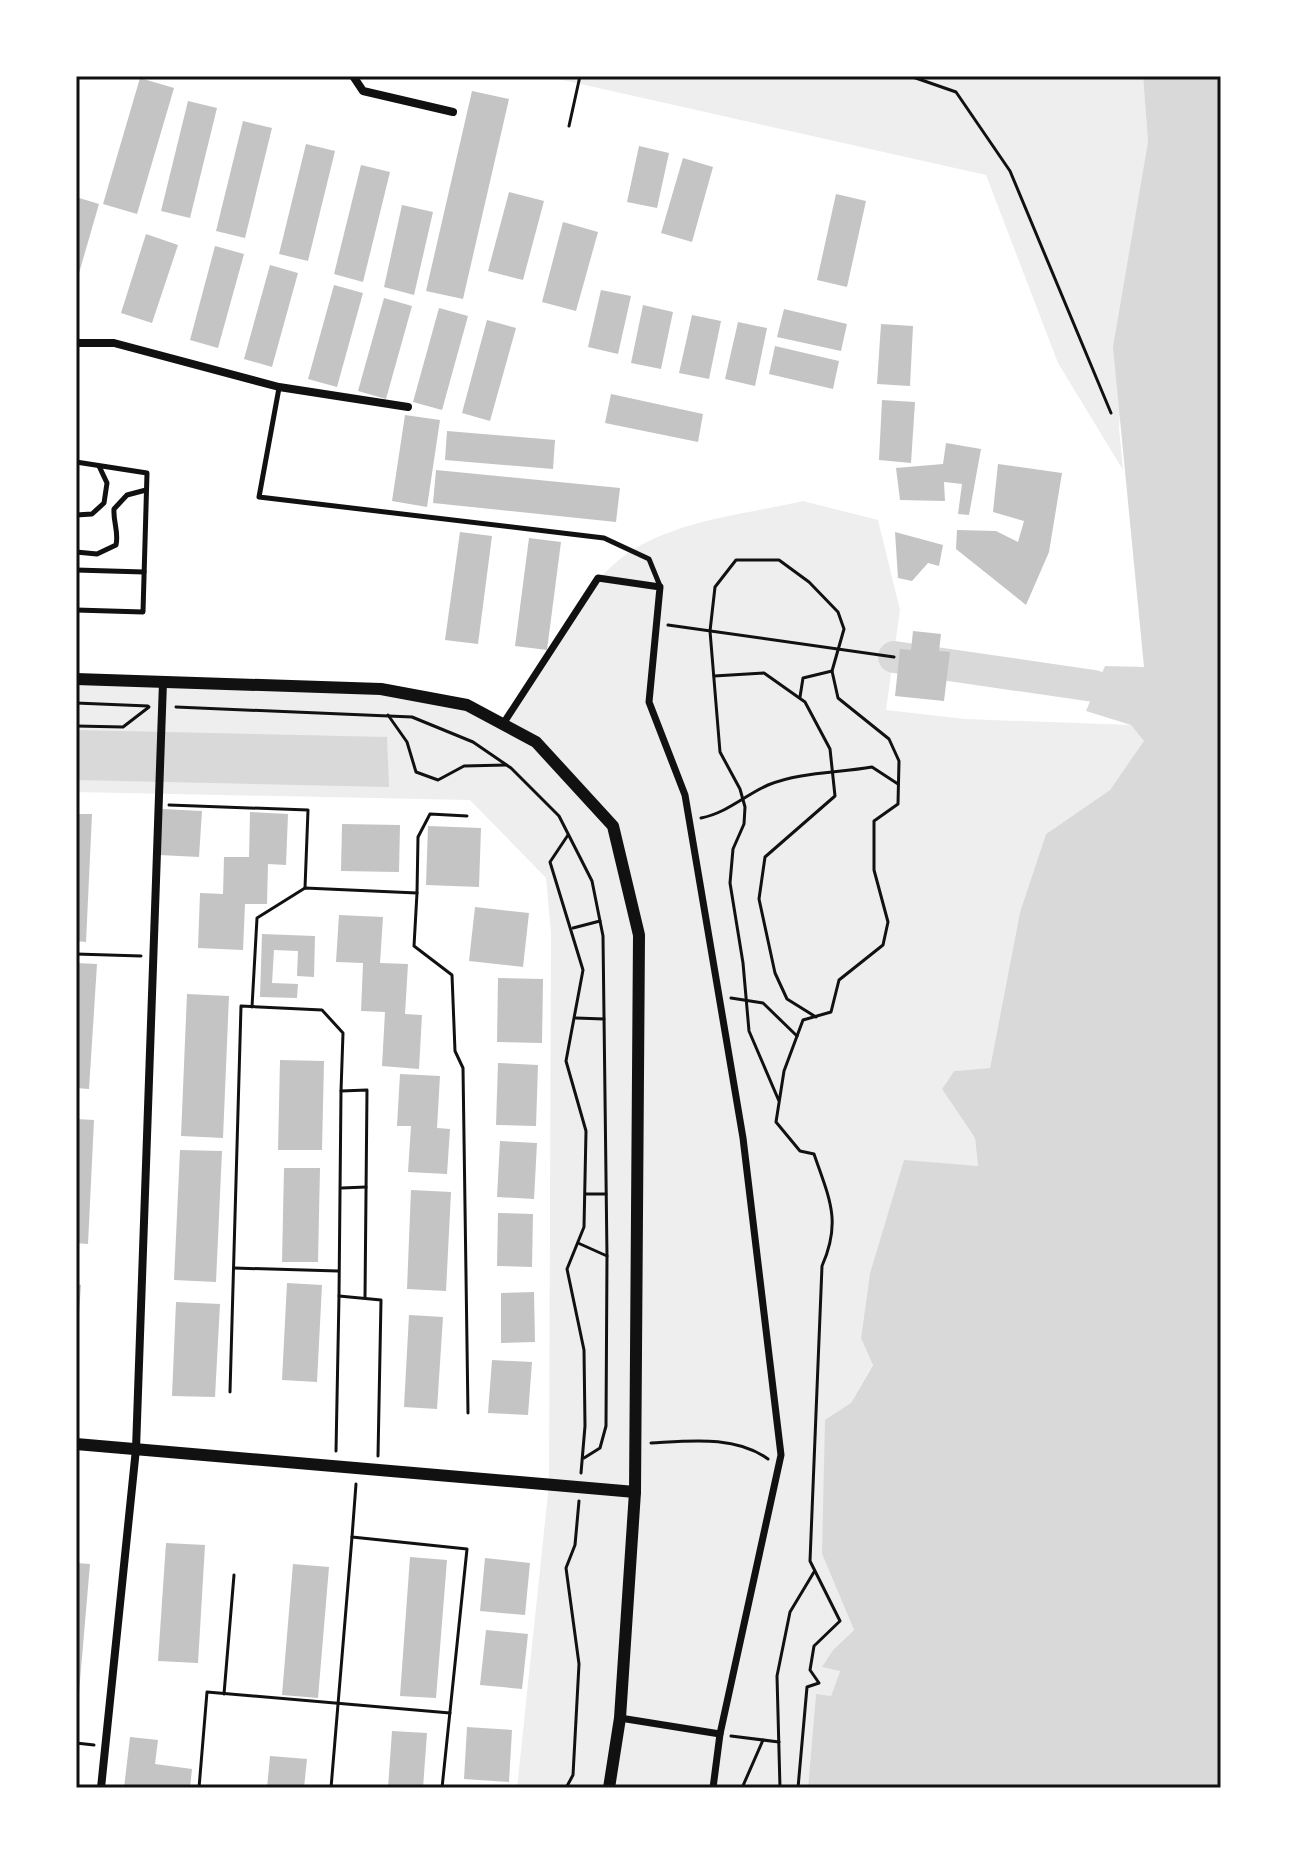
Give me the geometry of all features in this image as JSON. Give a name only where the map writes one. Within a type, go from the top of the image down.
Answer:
[{"type":"street","points":[[353,76],[363,91],[453,112]]},
{"type":"street","points":[[76,343],[114,343],[279,387],[408,407]]},
{"type":"street","points":[[503,724],[598,578],[660,587],[649,702],[685,795],[743,1138],[781,1455],[720,1734],[713,1788]]},
{"type":"street","points":[[76,679],[163,687],[381,689],[467,705],[536,742],[613,826],[639,935],[635,1492],[620,1718],[609,1788]]},
{"type":"street","points":[[101,1788],[136,1449],[163,687]]},
{"type":"street","points":[[76,1444],[635,1492]]},
{"type":"street","points":[[620,1718],[720,1734]]},
{"type":"lane","points":[[279,387],[259,497],[604,538],[649,559],[660,587]]},
{"type":"lane","points":[[76,462],[147,473],[143,612],[76,610]]},
{"type":"lane","points":[[76,515],[92,514],[104,503],[107,483],[99,466]]},
{"type":"lane","points":[[76,552],[97,554],[116,545],[119,535],[113,521],[114,509],[127,495],[146,490]]},
{"type":"lane","points":[[76,570],[144,572]]},
{"type":"path","points":[[569,126],[580,76]]},
{"type":"path","points":[[910,76],[956,92],[1010,171],[1111,413]]},
{"type":"path","points":[[779,1101],[749,1031],[730,883],[733,849],[744,824],[743,801],[720,752],[710,631],[715,587],[736,560],[779,560],[809,582],[838,612],[844,629],[832,671],[838,698],[889,739],[899,761],[898,804],[874,821],[874,870],[888,922],[883,945],[839,980],[831,1012],[803,1020],[784,1071],[776,1122],[800,1151],[814,1154],[834,1213],[833,1242],[822,1266],[810,1561],[840,1621],[814,1646],[810,1670],[819,1683],[807,1687],[798,1788]]},
{"type":"path","points":[[656,623],[894,657]]},
{"type":"path","points":[[800,698],[803,678],[832,671]]},
{"type":"path","points":[[714,676],[764,673],[800,698],[830,749],[835,796],[765,857],[759,899],[775,973],[787,999],[816,1017]]},
{"type":"path","points":[[76,703],[151,706],[123,727],[76,726]]},
{"type":"path","points":[[166,706],[412,717],[473,742],[506,765],[559,816],[592,881],[600,921],[604,1019],[606,1426],[600,1448],[582,1458]]},
{"type":"path","points":[[388,715],[407,742],[416,772],[438,780],[464,766],[506,765]]},
{"type":"path","points":[[689,820],[705,818],[743,801],[768,785],[834,773],[872,767],[898,784]]},
{"type":"path","points":[[158,805],[308,810],[305,888]]},
{"type":"path","points":[[467,816],[430,814],[418,837],[414,946],[452,975],[455,1051],[463,1068],[468,1413]]},
{"type":"path","points":[[566,1788],[573,1775],[579,1664],[566,1568],[575,1545],[580,1487],[584,1350],[567,1269],[584,1227],[586,1131],[566,1061],[583,970],[550,862],[568,835]]},
{"type":"path","points":[[252,1007],[257,918],[305,888],[417,893]]},
{"type":"path","points":[[572,928],[600,921]]},
{"type":"path","points":[[76,954],[153,956]]},
{"type":"path","points":[[720,998],[746,997],[763,1003],[797,1036]]},
{"type":"path","points":[[230,1392],[241,1006],[322,1010],[343,1033],[335,1466]]},
{"type":"path","points":[[575,1018],[604,1019]]},
{"type":"path","points":[[341,1091],[367,1090],[365,1298]]},
{"type":"path","points":[[340,1188],[366,1187]]},
{"type":"path","points":[[585,1194],[606,1194]]},
{"type":"path","points":[[578,1243],[607,1256]]},
{"type":"path","points":[[234,1268],[339,1271]]},
{"type":"path","points":[[339,1296],[381,1300],[378,1470]]},
{"type":"path","points":[[635,1443],[708,1440],[758,1452],[778,1467]]},
{"type":"path","points":[[331,1788],[357,1468]]},
{"type":"path","points":[[352,1537],[467,1549],[442,1788]]},
{"type":"path","points":[[780,1788],[777,1676],[790,1612],[815,1571]]},
{"type":"path","points":[[224,1694],[234,1575]]},
{"type":"path","points":[[199,1788],[207,1692],[450,1713]]},
{"type":"path","points":[[720,1734],[779,1742]]},
{"type":"path","points":[[742,1788],[763,1740]]},
{"type":"shaded area","points":[[545,76],[1143,76],[1148,142],[1132,242],[1119,428],[1123,470],[1058,363],[986,175]]},
{"type":"shaded area","points":[[1143,76],[1221,76],[1221,1788],[808,1788],[816,1694],[831,1696],[840,1671],[822,1667],[833,1650],[854,1630],[822,1554],[825,1420],[851,1403],[873,1365],[861,1338],[870,1273],[904,1160],[978,1166],[975,1138],[942,1089],[954,1071],[990,1068],[1020,912],[1046,834],[1110,790],[1144,741],[1131,725],[1086,711],[1105,666],[1144,667],[1113,347],[1148,142]]},
{"type":"shaded area","points":[[803,501],[878,520],[900,610],[886,710],[965,719],[1131,725],[1145,741],[1110,790],[1046,834],[1020,912],[990,1068],[954,1071],[942,1089],[975,1138],[978,1166],[904,1161],[870,1273],[861,1338],[873,1364],[851,1403],[822,1554],[854,1630],[833,1650],[823,1667],[840,1670],[831,1696],[816,1695],[808,1788],[517,1788],[549,1484],[551,933],[546,878],[470,800],[76,792],[76,679],[381,689],[467,705],[503,724],[592,586],[628,553],[690,525]]},
{"type":"shaded area","points":[[76,730],[387,737],[389,787],[76,780]]},
{"type":"building","points":[[140,78],[174,88],[137,214],[103,204]]},
{"type":"building","points":[[472,91],[509,99],[463,299],[426,291]]},
{"type":"building","points":[[188,101],[217,108],[190,218],[161,211]]},
{"type":"building","points":[[243,121],[272,128],[245,238],[216,231]]},
{"type":"building","points":[[306,144],[335,151],[308,261],[279,254]]},
{"type":"building","points":[[639,146],[669,153],[657,208],[627,202]]},
{"type":"building","points":[[683,158],[713,167],[692,242],[661,233]]},
{"type":"building","points":[[361,165],[390,172],[363,282],[334,274]]},
{"type":"building","points":[[509,192],[544,201],[523,280],[488,271]]},
{"type":"building","points":[[836,194],[866,201],[847,287],[817,280]]},
{"type":"building","points":[[76,197],[99,204],[77,280],[76,280]]},
{"type":"building","points":[[402,205],[433,212],[414,295],[384,287]]},
{"type":"building","points":[[563,222],[598,232],[576,311],[542,302]]},
{"type":"building","points":[[146,234],[178,245],[152,323],[121,313]]},
{"type":"building","points":[[215,246],[244,254],[218,348],[190,340]]},
{"type":"building","points":[[270,265],[298,273],[272,367],[244,359]]},
{"type":"building","points":[[334,285],[363,293],[337,387],[308,379]]},
{"type":"building","points":[[601,290],[631,296],[618,354],[588,347]]},
{"type":"building","points":[[384,298],[412,306],[386,399],[358,391]]},
{"type":"building","points":[[643,305],[673,312],[661,369],[631,363]]},
{"type":"building","points":[[439,308],[468,316],[442,410],[413,402]]},
{"type":"building","points":[[784,309],[847,324],[841,351],[777,337]]},
{"type":"building","points":[[692,315],[721,321],[709,379],[679,373]]},
{"type":"building","points":[[487,320],[516,328],[490,421],[462,413]]},
{"type":"building","points":[[738,322],[767,328],[755,386],[725,379]]},
{"type":"building","points":[[881,324],[913,326],[910,386],[877,384]]},
{"type":"building","points":[[775,346],[839,361],[833,389],[769,374]]},
{"type":"building","points":[[611,394],[703,414],[698,442],[605,423]]},
{"type":"building","points":[[882,400],[915,402],[911,463],[879,460]]},
{"type":"building","points":[[405,415],[440,420],[427,507],[392,501]]},
{"type":"building","points":[[447,431],[555,440],[553,469],[445,460]]},
{"type":"building","points":[[946,443],[981,449],[969,515],[958,514],[962,484],[944,482],[945,501],[900,500],[896,468],[943,464]]},
{"type":"building","points":[[998,464],[1062,473],[1049,552],[1026,605],[956,549],[957,530],[996,531],[1018,542],[1024,521],[993,512]]},
{"type":"building","points":[[436,470],[620,488],[616,522],[433,503]]},
{"type":"building","points":[[460,532],[492,536],[478,644],[445,640]]},
{"type":"building","points":[[895,532],[943,545],[939,566],[928,563],[912,581],[898,578]]},
{"type":"building","points":[[529,538],[561,542],[547,650],[515,646]]},
{"type":"building","points":[[913,631],[941,634],[939,651],[950,652],[944,701],[895,696],[900,649],[911,650]]},
{"type":"building","points":[[162,809],[202,811],[199,857],[159,855]]},
{"type":"building","points":[[250,812],[288,814],[286,865],[268,864],[267,904],[245,904],[243,950],[198,948],[200,893],[223,894],[224,857],[249,857]]},
{"type":"building","points":[[76,814],[92,814],[86,942],[76,941]]},
{"type":"building","points":[[342,824],[400,825],[399,872],[341,871]]},
{"type":"building","points":[[428,826],[481,828],[479,887],[426,885]]},
{"type":"building","points":[[475,907],[529,913],[523,967],[469,961]]},
{"type":"building","points":[[339,915],[383,917],[380,963],[408,964],[405,1014],[422,1015],[419,1069],[382,1066],[385,1012],[361,1011],[363,963],[336,962]]},
{"type":"building","points":[[262,934],[315,936],[314,977],[297,976],[298,951],[274,950],[272,983],[298,984],[297,998],[260,997]]},
{"type":"building","points":[[76,963],[97,964],[89,1089],[76,1088]]},
{"type":"building","points":[[498,978],[543,979],[542,1043],[497,1042]]},
{"type":"building","points":[[187,994],[229,996],[223,1138],[181,1136]]},
{"type":"building","points":[[280,1060],[324,1061],[322,1150],[278,1150]]},
{"type":"building","points":[[498,1063],[538,1065],[536,1126],[496,1125]]},
{"type":"building","points":[[400,1074],[440,1076],[437,1128],[450,1129],[447,1174],[408,1172],[411,1126],[397,1126]]},
{"type":"building","points":[[76,1119],[94,1120],[88,1244],[76,1243]]},
{"type":"building","points":[[500,1141],[537,1143],[534,1199],[497,1197]]},
{"type":"building","points":[[180,1150],[222,1151],[216,1282],[174,1280]]},
{"type":"building","points":[[284,1168],[320,1168],[318,1262],[282,1262]]},
{"type":"building","points":[[411,1190],[451,1192],[446,1291],[407,1289]]},
{"type":"building","points":[[498,1213],[533,1214],[532,1267],[497,1266]]},
{"type":"building","points":[[287,1283],[322,1285],[317,1382],[282,1380]]},
{"type":"building","points":[[76,1284],[81,1285],[78,1327],[76,1327]]},
{"type":"building","points":[[534,1292],[535,1342],[501,1343],[501,1293]]},
{"type":"building","points":[[176,1302],[220,1304],[215,1397],[172,1396]]},
{"type":"building","points":[[409,1315],[443,1317],[437,1409],[404,1407]]},
{"type":"building","points":[[492,1360],[532,1362],[528,1415],[488,1413]]},
{"type":"building","points":[[166,1543],[205,1545],[198,1663],[158,1661]]},
{"type":"building","points":[[410,1557],[447,1560],[436,1698],[400,1696]]},
{"type":"building","points":[[485,1558],[530,1563],[525,1615],[480,1611]]},
{"type":"building","points":[[76,1563],[90,1564],[78,1704],[76,1704]]},
{"type":"building","points":[[293,1564],[329,1567],[318,1698],[282,1695]]},
{"type":"building","points":[[486,1630],[528,1634],[522,1689],[480,1685]]},
{"type":"building","points":[[467,1727],[512,1730],[509,1782],[464,1779]]},
{"type":"building","points":[[392,1731],[427,1733],[423,1788],[388,1788]]},
{"type":"building","points":[[130,1737],[158,1740],[155,1764],[192,1769],[190,1788],[124,1788]]},
{"type":"building","points":[[270,1756],[307,1759],[304,1788],[267,1788]]},
{"type":"waterway","points":[[894,657],[1094,686]]}]
